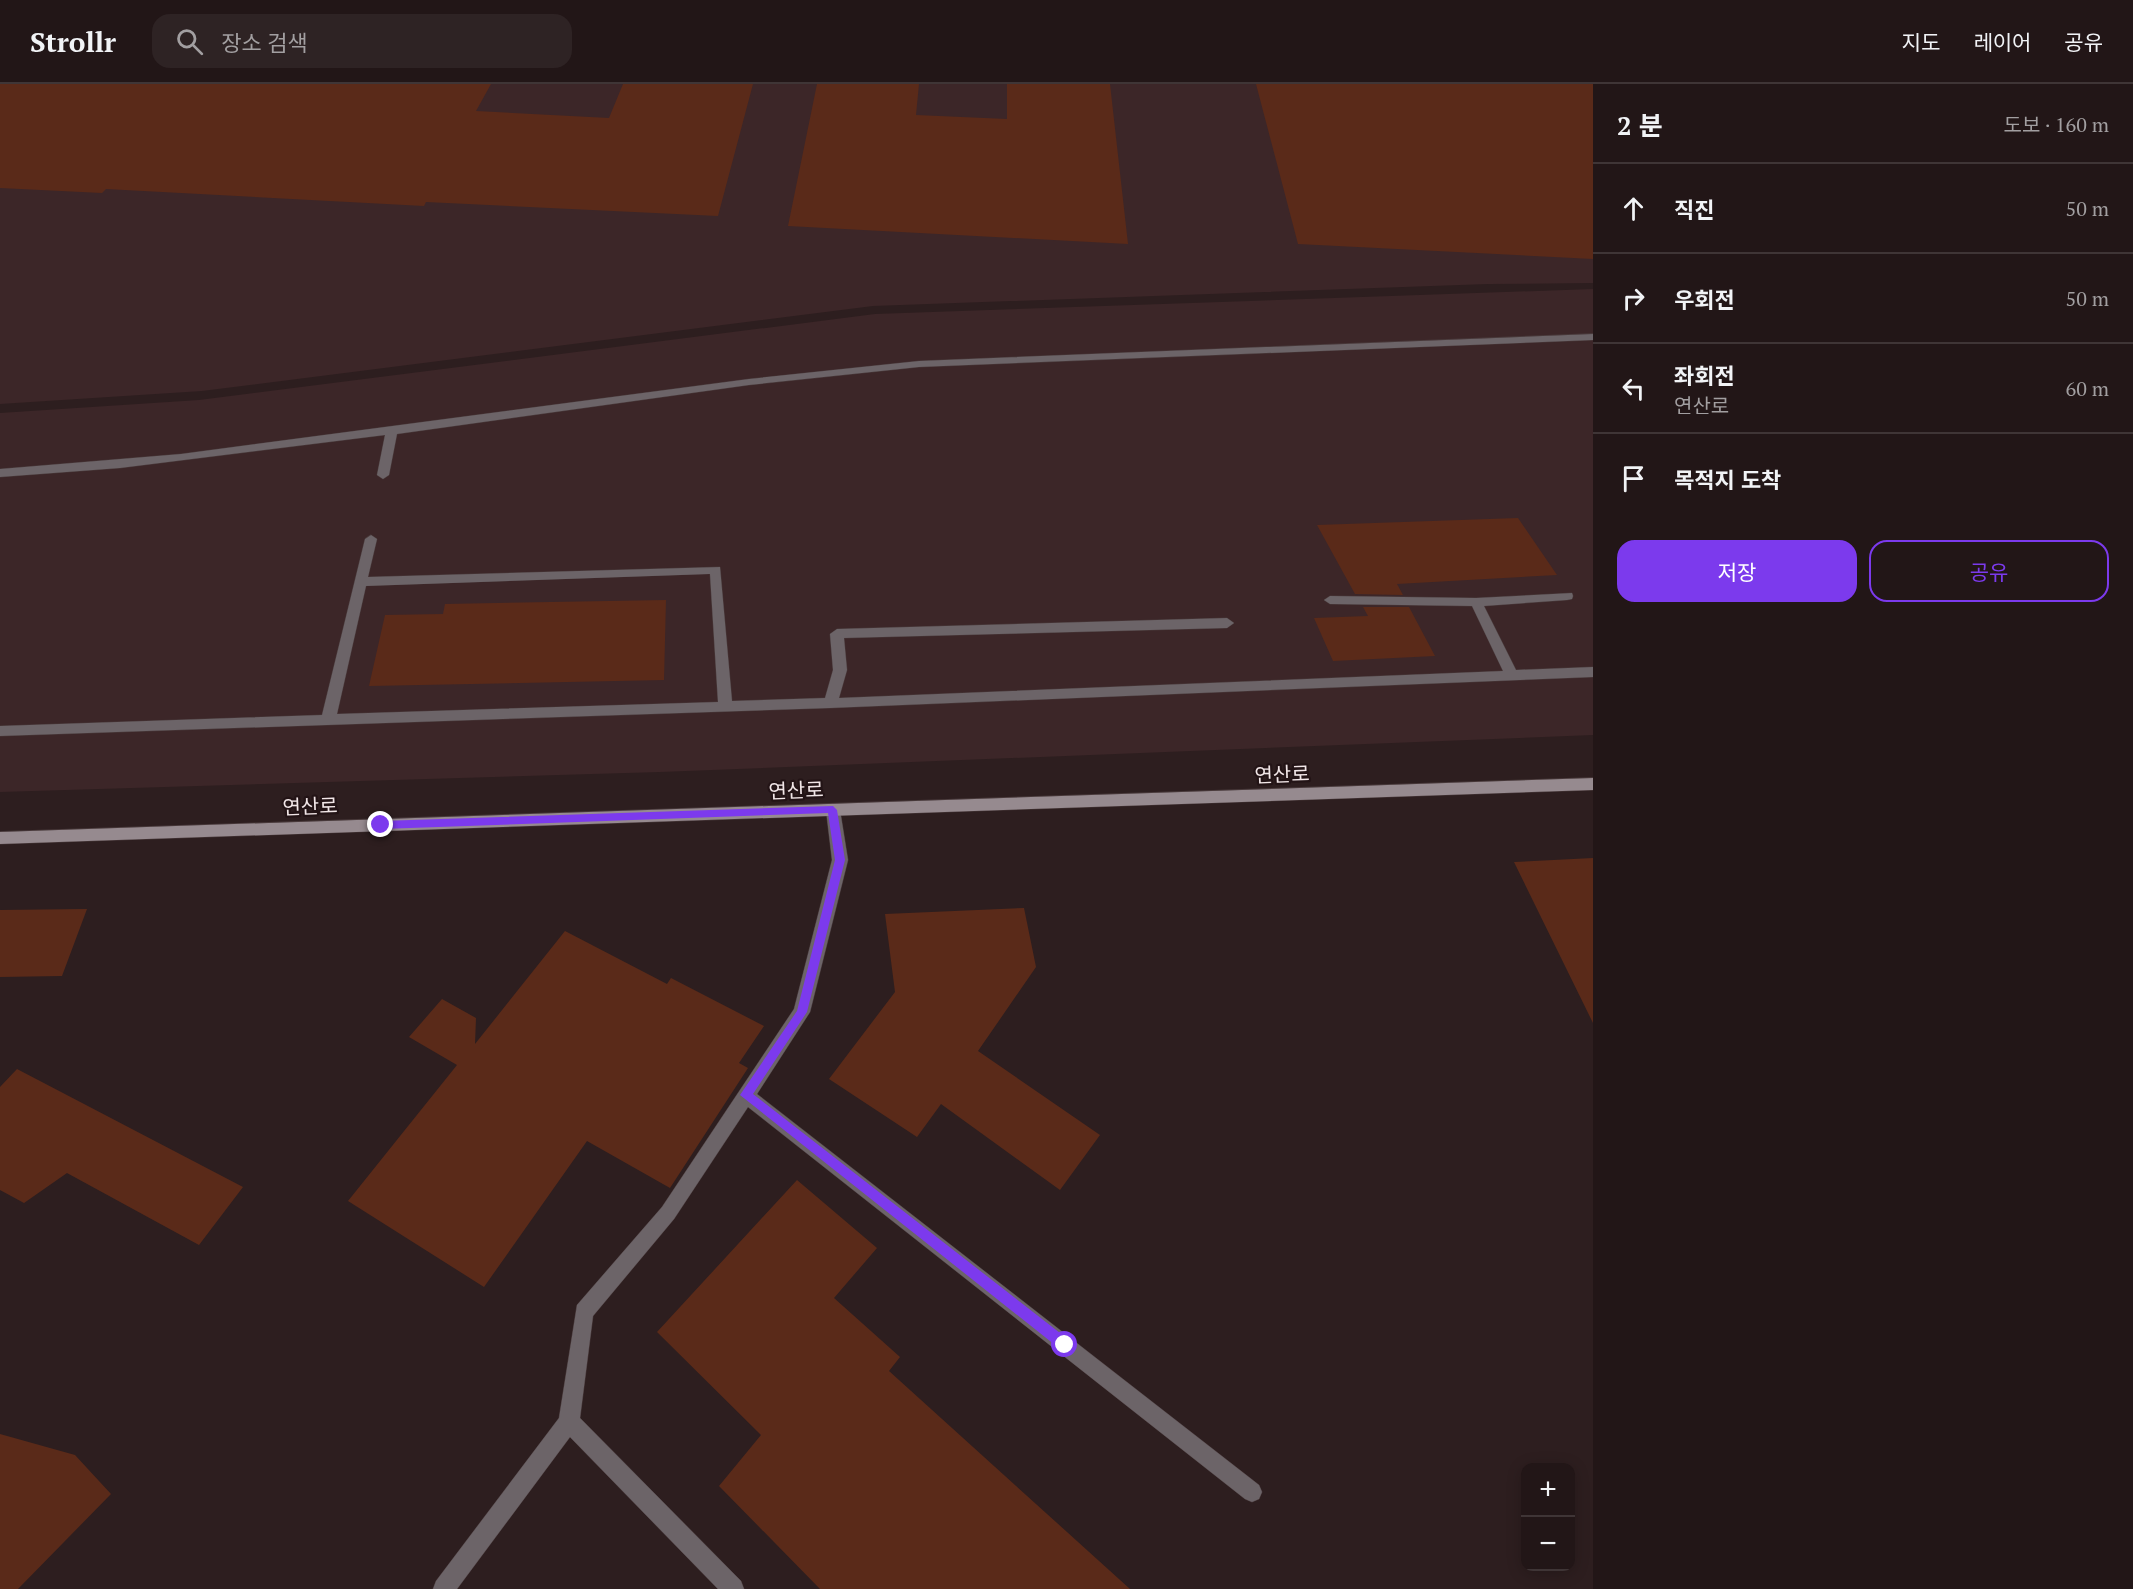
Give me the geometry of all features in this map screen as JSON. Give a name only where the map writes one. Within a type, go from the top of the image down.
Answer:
[{"type":"main road","name":"연산로","points":[[0,837],[1593,784]]},
{"type":"lane","points":[[0,473],[73,470],[391,433],[825,372],[919,364],[1593,337]]},
{"type":"lane","points":[[383,475],[391,433]]},
{"type":"lane","points":[[328,721],[371,539]]},
{"type":"lane","points":[[361,582],[716,570],[725,706]]},
{"type":"lane","points":[[1330,600],[1476,602],[1567,596]]},
{"type":"lane","points":[[1476,602],[1512,675]]},
{"type":"lane","points":[[830,703],[840,670],[837,634],[1227,623]]},
{"type":"lane","points":[[0,731],[830,703],[1593,672]]},
{"type":"lane","points":[[444,1589],[569,1422],[584,1312],[668,1213],[802,1012],[840,860],[833,810]]},
{"type":"lane","points":[[746,1095],[1252,1492]]},
{"type":"lane","points":[[569,1422],[733,1589]]},
{"type":"shaded area","points":[[0,84],[1593,84],[1593,283],[1488,284],[873,306],[202,391],[0,404]]},
{"type":"shaded area","points":[[1593,289],[1593,735],[660,772],[0,792],[0,413],[199,400],[875,314]]},
{"type":"building","points":[[0,84],[491,84],[476,111],[609,118],[623,84],[753,84],[718,216],[426,202],[424,206],[106,189],[102,193],[0,188]]},
{"type":"building","points":[[817,84],[919,84],[916,115],[1007,119],[1007,84],[1110,84],[1128,244],[788,226]]},
{"type":"building","points":[[1256,84],[1593,84],[1593,259],[1298,244]]},
{"type":"building","points":[[1518,518],[1557,575],[1397,584],[1403,595],[1355,594],[1317,525]]},
{"type":"building","points":[[666,600],[664,680],[369,686],[385,615],[443,614],[445,604]]},
{"type":"building","points":[[1363,607],[1409,607],[1435,656],[1333,661],[1314,618],[1368,616]]},
{"type":"building","points":[[1593,858],[1593,1023],[1514,862]]},
{"type":"building","points":[[1024,908],[1036,967],[978,1051],[1100,1135],[1060,1190],[941,1104],[917,1137],[829,1079],[895,992],[885,914]]},
{"type":"building","points":[[87,909],[62,976],[0,977],[0,910]]},
{"type":"building","points":[[565,931],[667,984],[671,978],[764,1026],[739,1063],[748,1068],[670,1188],[587,1141],[484,1287],[348,1201],[457,1065],[409,1037],[442,999],[476,1018],[475,1044]]},
{"type":"building","points":[[17,1069],[243,1187],[199,1245],[67,1173],[24,1203],[0,1190],[0,1087]]},
{"type":"building","points":[[797,1180],[877,1248],[834,1298],[900,1357],[889,1371],[1130,1589],[820,1589],[719,1486],[761,1435],[657,1332]]},
{"type":"building","points":[[0,1434],[75,1455],[111,1494],[18,1589],[0,1589]]},
{"type":"route","points":[[381,825],[833,810],[840,860],[802,1012],[746,1095],[1065,1345]]}]
